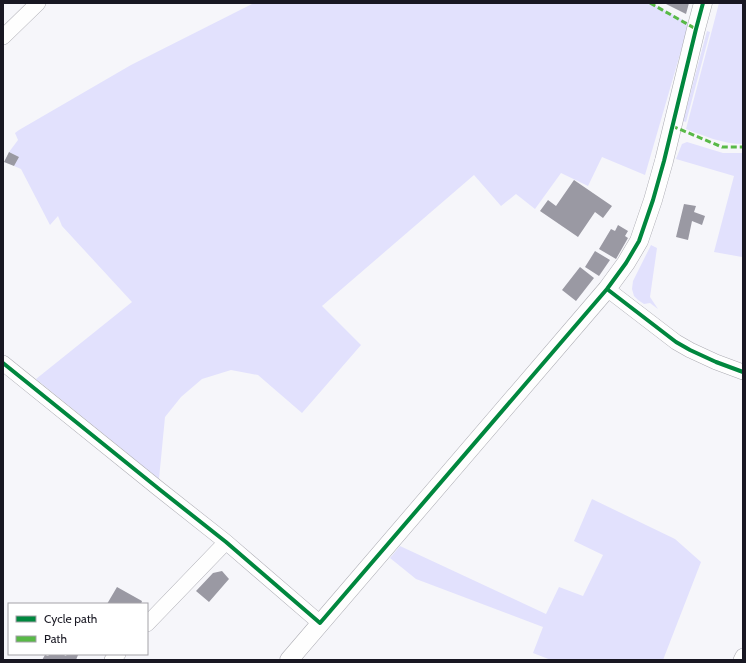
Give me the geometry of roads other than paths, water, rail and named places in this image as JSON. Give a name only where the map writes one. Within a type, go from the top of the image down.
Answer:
[{"type":"street","points":[[3,37],[38,3]]},
{"type":"street","points":[[289,660],[607,289],[626,263],[639,241],[653,200],[703,3]]},
{"type":"street","points":[[607,289],[676,342],[716,362],[743,372]]},
{"type":"street","points":[[3,363],[153,485],[226,542],[320,623]]},
{"type":"street","points":[[148,623],[226,542]]},
{"type":"street","points":[[741,660],[743,656]]}]
